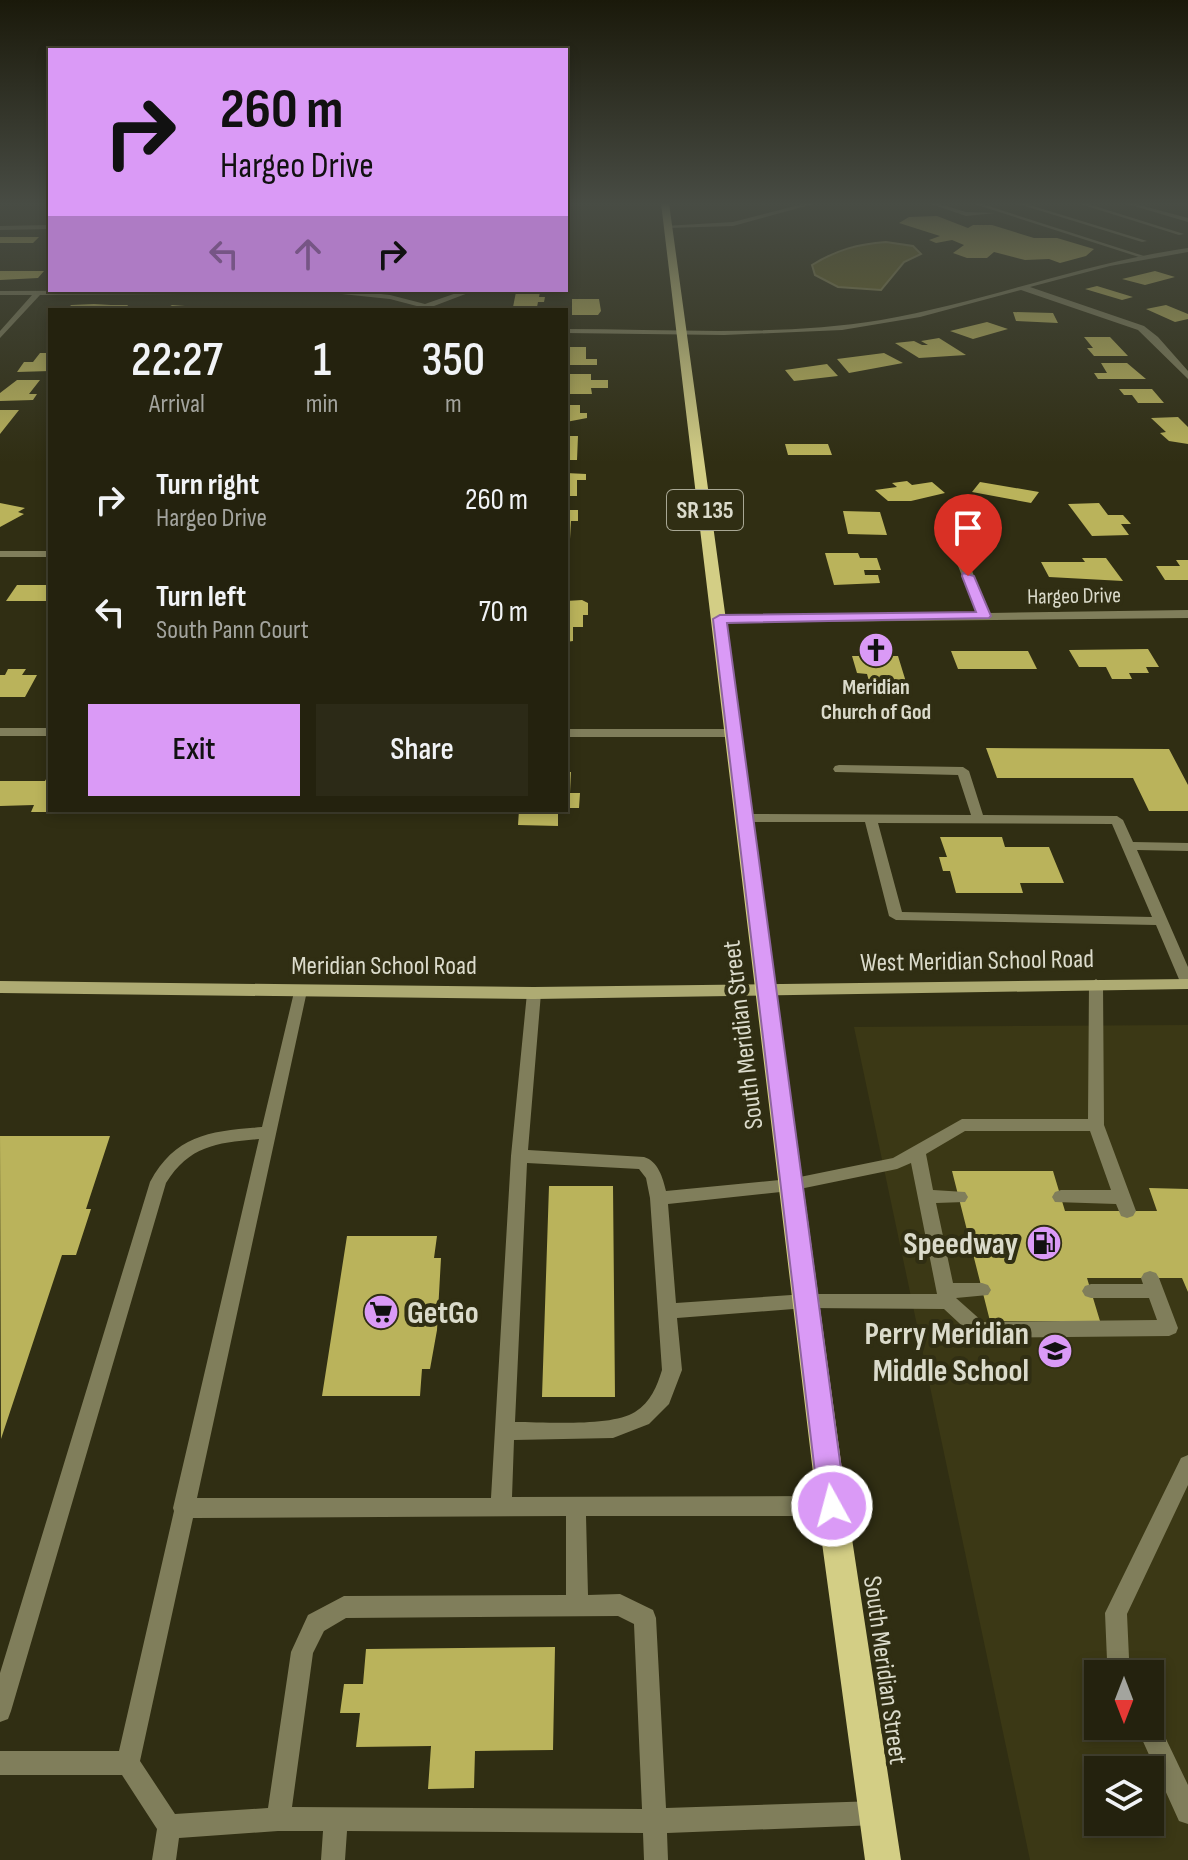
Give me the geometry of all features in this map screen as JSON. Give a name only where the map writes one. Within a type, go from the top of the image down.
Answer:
[{"type":"main road","name":"South Meridian Street","points":[[676,290],[832,1506],[883,1860]]},
{"type":"main road","name":"West Meridian School Road","points":[[767,989],[1188,984]]},
{"type":"main road","name":"Meridian School Road","points":[[0,987],[534,993],[767,989]]},
{"type":"street","points":[[568,331],[815,329],[880,322],[1009,290]]},
{"type":"street","points":[[1028,290],[1141,328],[1188,376]]},
{"type":"street","points":[[426,306],[466,292]]},
{"type":"street","points":[[0,293],[278,296],[358,293],[434,308]]},
{"type":"street","points":[[0,336],[38,293]]},
{"type":"street","points":[[971,533],[960,556],[984,616]]},
{"type":"street","points":[[0,554],[48,554]]},
{"type":"street","name":"Hargeo Drive","points":[[720,619],[1188,614]]},
{"type":"street","points":[[0,732],[48,732]]},
{"type":"street","points":[[568,733],[734,733]]},
{"type":"lane","points":[[839,769],[963,771],[978,819]]},
{"type":"lane","points":[[745,818],[1117,820],[1188,984]]},
{"type":"lane","points":[[870,818],[896,916],[1160,921]]},
{"type":"lane","points":[[1128,846],[1188,847]]},
{"type":"lane","points":[[1061,1197],[1125,1204],[1096,1125],[1096,984]]},
{"type":"lane","points":[[164,1860],[169,1827],[128,1763],[300,991]]},
{"type":"lane","points":[[501,1506],[519,1156],[534,993]]},
{"type":"lane","points":[[659,1198],[790,1185],[897,1163],[962,1125],[1096,1125]]},
{"type":"lane","points":[[0,1711],[158,1182],[168,1162],[186,1148],[221,1137],[268,1132]]},
{"type":"lane","points":[[917,1152],[947,1296],[979,1330],[1169,1328],[1152,1284],[1091,1291]]},
{"type":"lane","points":[[506,1431],[613,1429],[642,1418],[662,1398],[672,1370],[659,1198],[654,1176],[644,1163],[519,1156]]},
{"type":"lane","points":[[926,1196],[959,1197]]},
{"type":"lane","points":[[667,1311],[806,1301],[947,1296],[982,1290]]},
{"type":"lane","points":[[1118,1660],[1116,1613],[1188,1464]]},
{"type":"lane","points":[[576,1506],[577,1606]]},
{"type":"lane","points":[[183,1508],[832,1506]]},
{"type":"lane","points":[[278,1819],[302,1652],[316,1623],[344,1607],[620,1605],[645,1618],[656,1860]]},
{"type":"lane","points":[[1155,1740],[1188,1812]]},
{"type":"lane","points":[[0,1763],[128,1763]]},
{"type":"lane","points":[[169,1827],[278,1819],[654,1821],[877,1813]]},
{"type":"lane","points":[[333,1860],[336,1819]]},
{"type":"shaded area","name":"Perry Meridian Middle School","points":[[1188,1025],[1188,1860],[1030,1860],[854,1027]]},
{"type":"building","points":[[1088,290],[1109,290],[1133,297],[1122,300]]},
{"type":"building","points":[[516,292],[540,292],[539,297],[545,297],[544,302],[538,302],[537,307],[513,307]]},
{"type":"building","points":[[572,299],[599,299],[601,311],[598,315],[572,315]]},
{"type":"building","points":[[71,305],[128,305],[126,308],[69,308]]},
{"type":"building","points":[[172,305],[211,308],[167,308]]},
{"type":"building","points":[[1166,305],[1188,314],[1188,319],[1175,322],[1146,309]]},
{"type":"building","points":[[1013,312],[1053,313],[1058,323],[1016,321]]},
{"type":"building","points":[[987,322],[1008,329],[973,339],[950,331]]},
{"type":"building","points":[[1084,337],[1110,337],[1128,356],[1094,356],[1087,348],[1093,348]]},
{"type":"building","points":[[939,338],[966,355],[919,358],[895,343],[914,341],[928,345],[921,341]]},
{"type":"building","points":[[568,347],[586,347],[586,359],[597,359],[597,365],[568,365]]},
{"type":"building","points":[[40,353],[48,353],[48,371],[17,372],[24,362],[33,362]]},
{"type":"building","points":[[884,353],[903,363],[849,373],[837,359]]},
{"type":"building","points":[[1101,363],[1127,363],[1146,379],[1098,379],[1094,373],[1107,373]]},
{"type":"building","points":[[827,364],[838,376],[794,381],[785,370]]},
{"type":"building","points":[[568,374],[591,374],[591,380],[608,380],[608,388],[591,388],[592,394],[568,394]]},
{"type":"building","points":[[17,380],[40,380],[29,394],[37,394],[33,400],[0,401],[0,393]]},
{"type":"building","points":[[1119,389],[1152,389],[1164,403],[1138,403],[1132,395],[1124,395]]},
{"type":"building","points":[[568,405],[580,405],[580,413],[587,413],[587,418],[568,422]]},
{"type":"building","points":[[0,410],[19,410],[0,434]]},
{"type":"building","points":[[1178,417],[1188,427],[1188,444],[1169,441],[1160,433],[1166,432],[1151,418]]},
{"type":"building","points":[[568,436],[578,436],[577,460],[568,460]]},
{"type":"building","points":[[785,444],[828,444],[832,455],[788,455]]},
{"type":"building","points":[[568,473],[586,474],[586,480],[577,480],[577,496],[568,496]]},
{"type":"building","points":[[907,481],[912,485],[932,482],[945,493],[911,501],[888,501],[875,490],[897,487],[892,483]]},
{"type":"building","points":[[980,482],[1039,492],[1031,503],[972,492]]},
{"type":"building","points":[[0,503],[25,508],[18,512],[24,514],[0,527]]},
{"type":"building","points":[[1099,503],[1108,515],[1123,515],[1131,524],[1121,524],[1129,535],[1092,536],[1068,504]]},
{"type":"building","points":[[568,510],[578,510],[578,521],[571,521],[570,539]]},
{"type":"building","points":[[843,511],[880,512],[887,535],[848,534]]},
{"type":"building","points":[[825,553],[858,553],[860,558],[877,558],[881,570],[864,570],[865,575],[878,575],[880,583],[834,585]]},
{"type":"building","points":[[1082,558],[1106,558],[1123,581],[1049,577],[1041,562],[1085,562]]},
{"type":"building","points":[[1176,560],[1188,560],[1188,580],[1165,580],[1156,566],[1180,566]]},
{"type":"building","points":[[17,585],[48,585],[48,601],[6,601]]},
{"type":"building","points":[[568,601],[588,603],[588,615],[583,615],[583,627],[573,627],[573,641],[568,642]]},
{"type":"building","points":[[1148,649],[1159,667],[1146,667],[1149,673],[1129,673],[1132,679],[1112,679],[1106,667],[1079,667],[1069,650]]},
{"type":"building","points":[[951,651],[1028,651],[1037,669],[958,669]]},
{"type":"building","points":[[852,656],[898,656],[910,695],[873,695],[867,674],[857,673]]},
{"type":"building","points":[[8,669],[26,669],[22,675],[37,675],[25,697],[0,697],[0,675],[5,675]]},
{"type":"building","points":[[986,748],[1169,749],[1188,785],[1188,811],[1149,811],[1133,778],[997,778]]},
{"type":"building","points":[[568,772],[571,772],[570,793],[580,793],[579,808],[568,808]]},
{"type":"building","points":[[48,776],[48,812],[31,812],[34,805],[0,806],[0,781],[45,781]]},
{"type":"building","points":[[519,812],[558,812],[558,826],[518,825]]},
{"type":"building","points":[[940,837],[1002,837],[1005,847],[1049,847],[1064,883],[1020,883],[1023,893],[956,893],[950,871],[943,871],[939,857],[947,857]]},
{"type":"building","points":[[0,1136],[110,1136],[86,1209],[91,1209],[76,1255],[62,1255],[1,1439]]},
{"type":"building","points":[[952,1171],[1053,1171],[1065,1211],[1157,1211],[1149,1188],[1188,1189],[1188,1292],[1182,1278],[1087,1278],[1100,1321],[990,1321]]},
{"type":"building","points":[[549,1186],[613,1186],[615,1397],[542,1397]]},
{"type":"building","points":[[347,1236],[437,1236],[434,1258],[441,1258],[437,1330],[430,1369],[422,1369],[420,1396],[322,1396]]},
{"type":"building","points":[[555,1647],[553,1750],[475,1751],[474,1788],[428,1789],[431,1746],[356,1747],[360,1713],[340,1713],[344,1684],[363,1684],[366,1649]]},
{"type":"place","name":"Meridian Church of God","points":[[876,650]]},
{"type":"place","name":"Speedway","points":[[1044,1243]]},
{"type":"place","name":"GetGo","points":[[381,1312]]},
{"type":"place","name":"Perry Meridian Middle School","points":[[1055,1351]]},
{"type":"route","points":[[832,1506],[720,619],[984,616],[968,576]]}]
